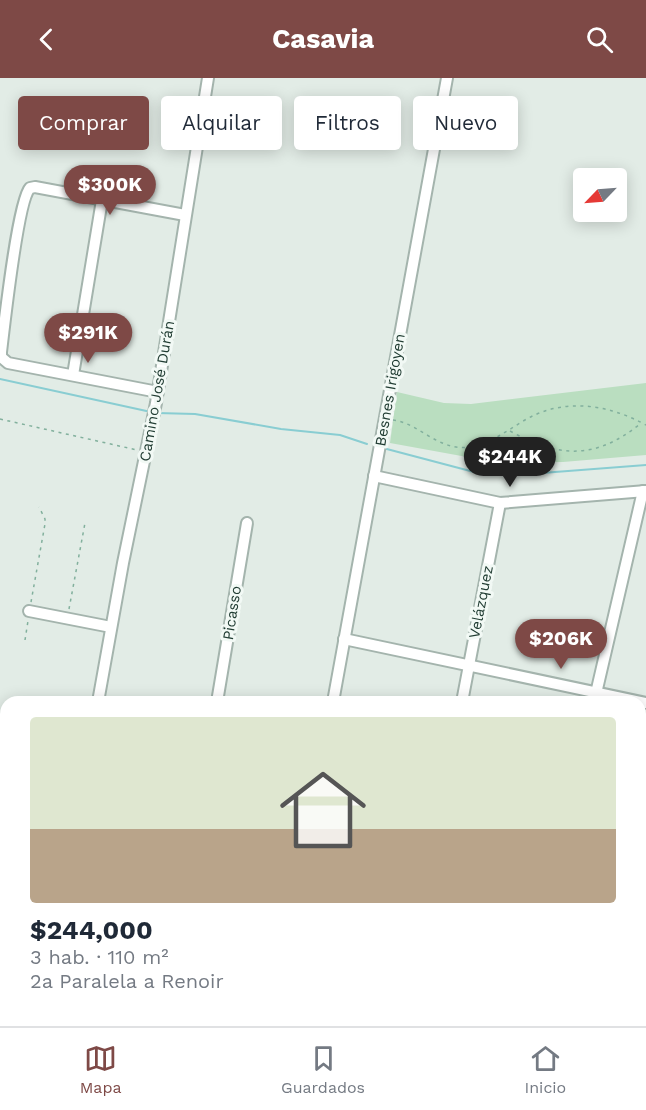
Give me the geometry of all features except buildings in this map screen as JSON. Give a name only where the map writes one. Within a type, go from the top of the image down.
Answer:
[{"type":"street","name":"Camino José Durán","points":[[99,696],[158,392],[208,78]]},
{"type":"street","name":"Besnes Irigoyen","points":[[334,696],[447,78]]},
{"type":"street","points":[[158,392],[8,363],[3,359],[1,352],[8,297],[23,203],[29,190],[35,187],[185,215]]},
{"type":"street","points":[[73,375],[102,200]]},
{"type":"street","points":[[374,476],[500,503],[644,491],[595,696]]},
{"type":"street","name":"Velázquez","points":[[463,696],[500,503]]},
{"type":"street","name":"Picasso","points":[[218,696],[247,523]]},
{"type":"street","points":[[29,611],[111,627]]},
{"type":"street","points":[[344,639],[469,665],[591,696]]},
{"type":"path","points":[[385,419],[400,421],[430,439],[452,446],[469,447],[490,441],[521,422],[558,408],[586,405],[615,410],[646,425]]},
{"type":"path","points":[[0,419],[146,452]]},
{"type":"path","points":[[509,430],[551,450],[573,452],[592,450],[609,444],[641,423]]},
{"type":"path","points":[[25,639],[45,524],[39,507]]},
{"type":"path","points":[[68,618],[85,523]]},
{"type":"green space","points":[[646,383],[646,455],[563,462],[500,463],[390,443],[397,392],[444,403],[471,404]]},
{"type":"waterway","points":[[0,379],[151,412]]},
{"type":"waterway","points":[[157,413],[195,414],[281,429],[340,435],[367,444]]},
{"type":"waterway","points":[[383,448],[474,472],[542,473],[646,465]]}]
